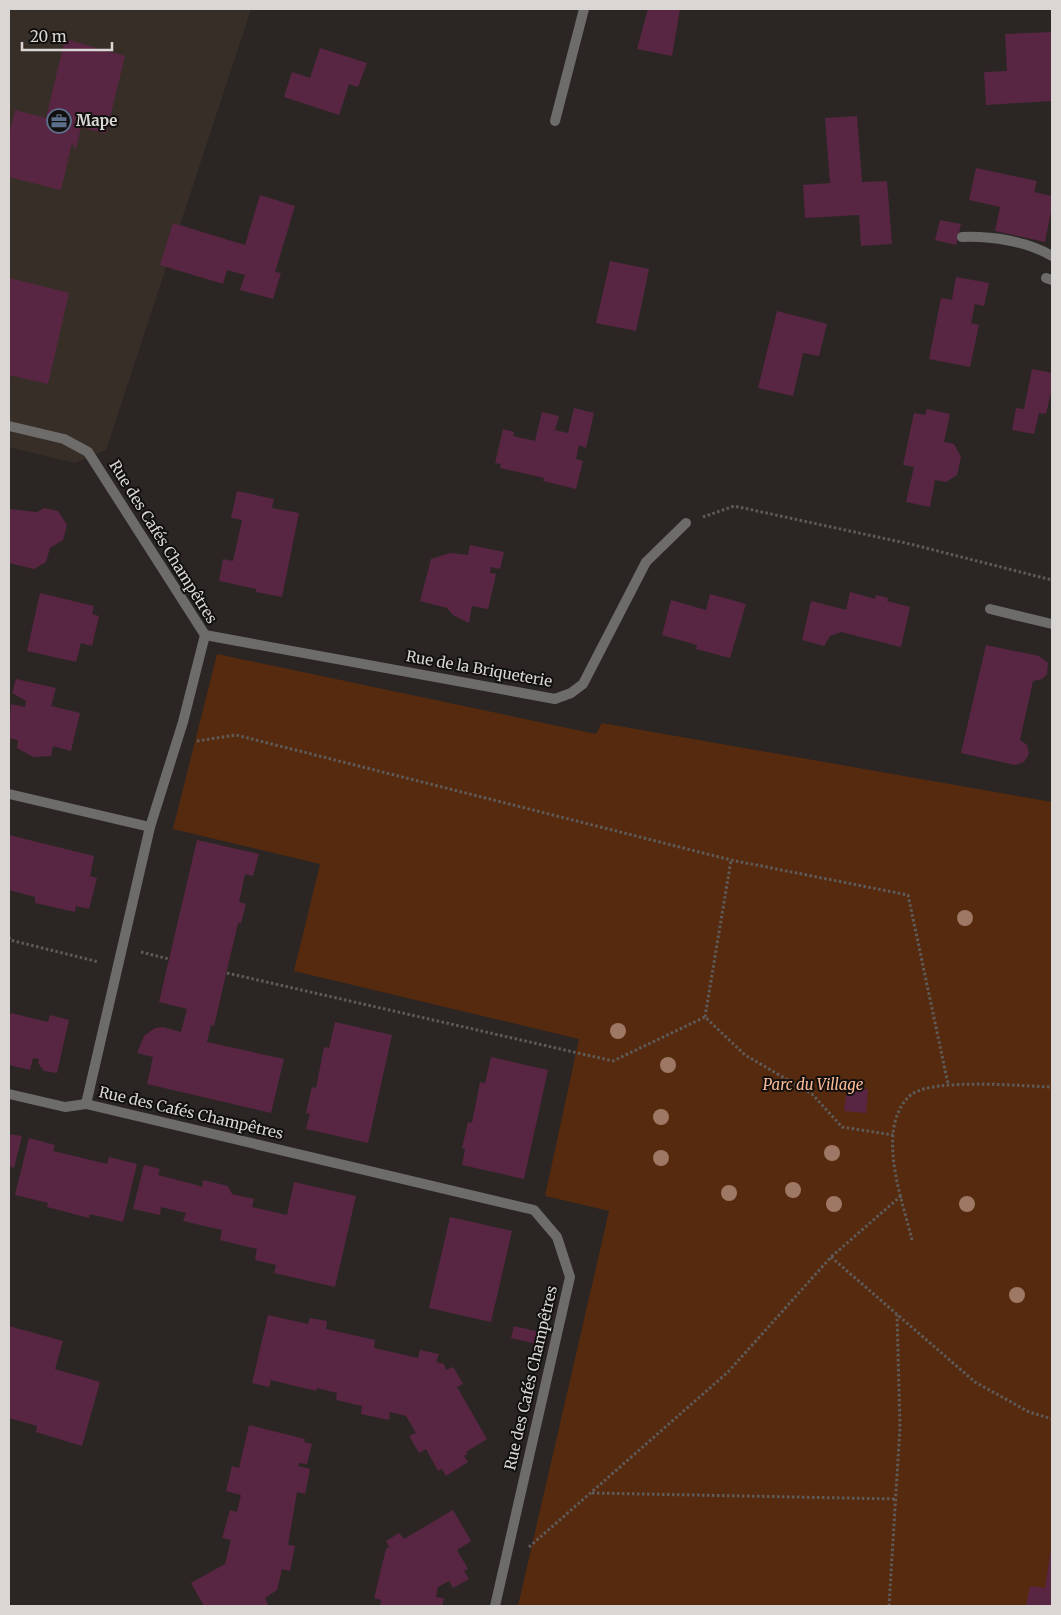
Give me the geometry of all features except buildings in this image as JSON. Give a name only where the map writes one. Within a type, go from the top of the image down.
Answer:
[{"type":"street","points":[[555,121],[584,9]]},
{"type":"street","points":[[962,237],[987,236],[1042,250],[1052,256]]},
{"type":"street","name":"Rue des Cafés Champêtres","points":[[9,426],[64,439],[88,452],[206,635],[150,827],[116,966],[86,1104],[534,1210],[557,1237],[570,1277],[495,1606]]},
{"type":"street","name":"Rue de la Briqueterie","points":[[206,635],[555,699],[571,693],[583,684],[646,562],[686,523]]},
{"type":"street","points":[[990,609],[1052,624]]},
{"type":"street","points":[[9,794],[150,827]]},
{"type":"street","points":[[9,1094],[65,1107],[86,1104]]},
{"type":"path","points":[[686,523],[734,506],[910,544],[1052,580]]},
{"type":"path","points":[[177,737],[195,741],[236,735],[731,860],[908,895],[948,1084]]},
{"type":"path","points":[[705,1018],[731,860]]},
{"type":"path","points":[[9,937],[10,940],[116,966]]},
{"type":"path","points":[[121,947],[169,959]]},
{"type":"path","points":[[227,972],[613,1061],[705,1018]]},
{"type":"path","points":[[705,1018],[745,1055],[812,1094],[842,1127],[893,1135]]},
{"type":"path","points":[[912,1240],[895,1163],[893,1135],[898,1111],[912,1094],[948,1084],[1052,1087]]},
{"type":"path","points":[[510,1543],[530,1548],[728,1372],[831,1257],[902,1195]]},
{"type":"path","points":[[831,1257],[975,1382],[1029,1412],[1052,1419]]},
{"type":"path","points":[[889,1606],[900,1427],[897,1315]]},
{"type":"path","points":[[592,1492],[896,1499]]},
{"type":"shaded area","points":[[9,9],[251,9],[106,450],[75,463],[9,447]]},
{"type":"green space","name":"Parc du Village","points":[[217,654],[596,734],[602,723],[1052,802],[1052,1606],[518,1606],[609,1211],[545,1196],[579,1039],[294,971],[320,864],[173,829]]},
{"type":"place","name":"Mape","points":[[59,121]]}]
